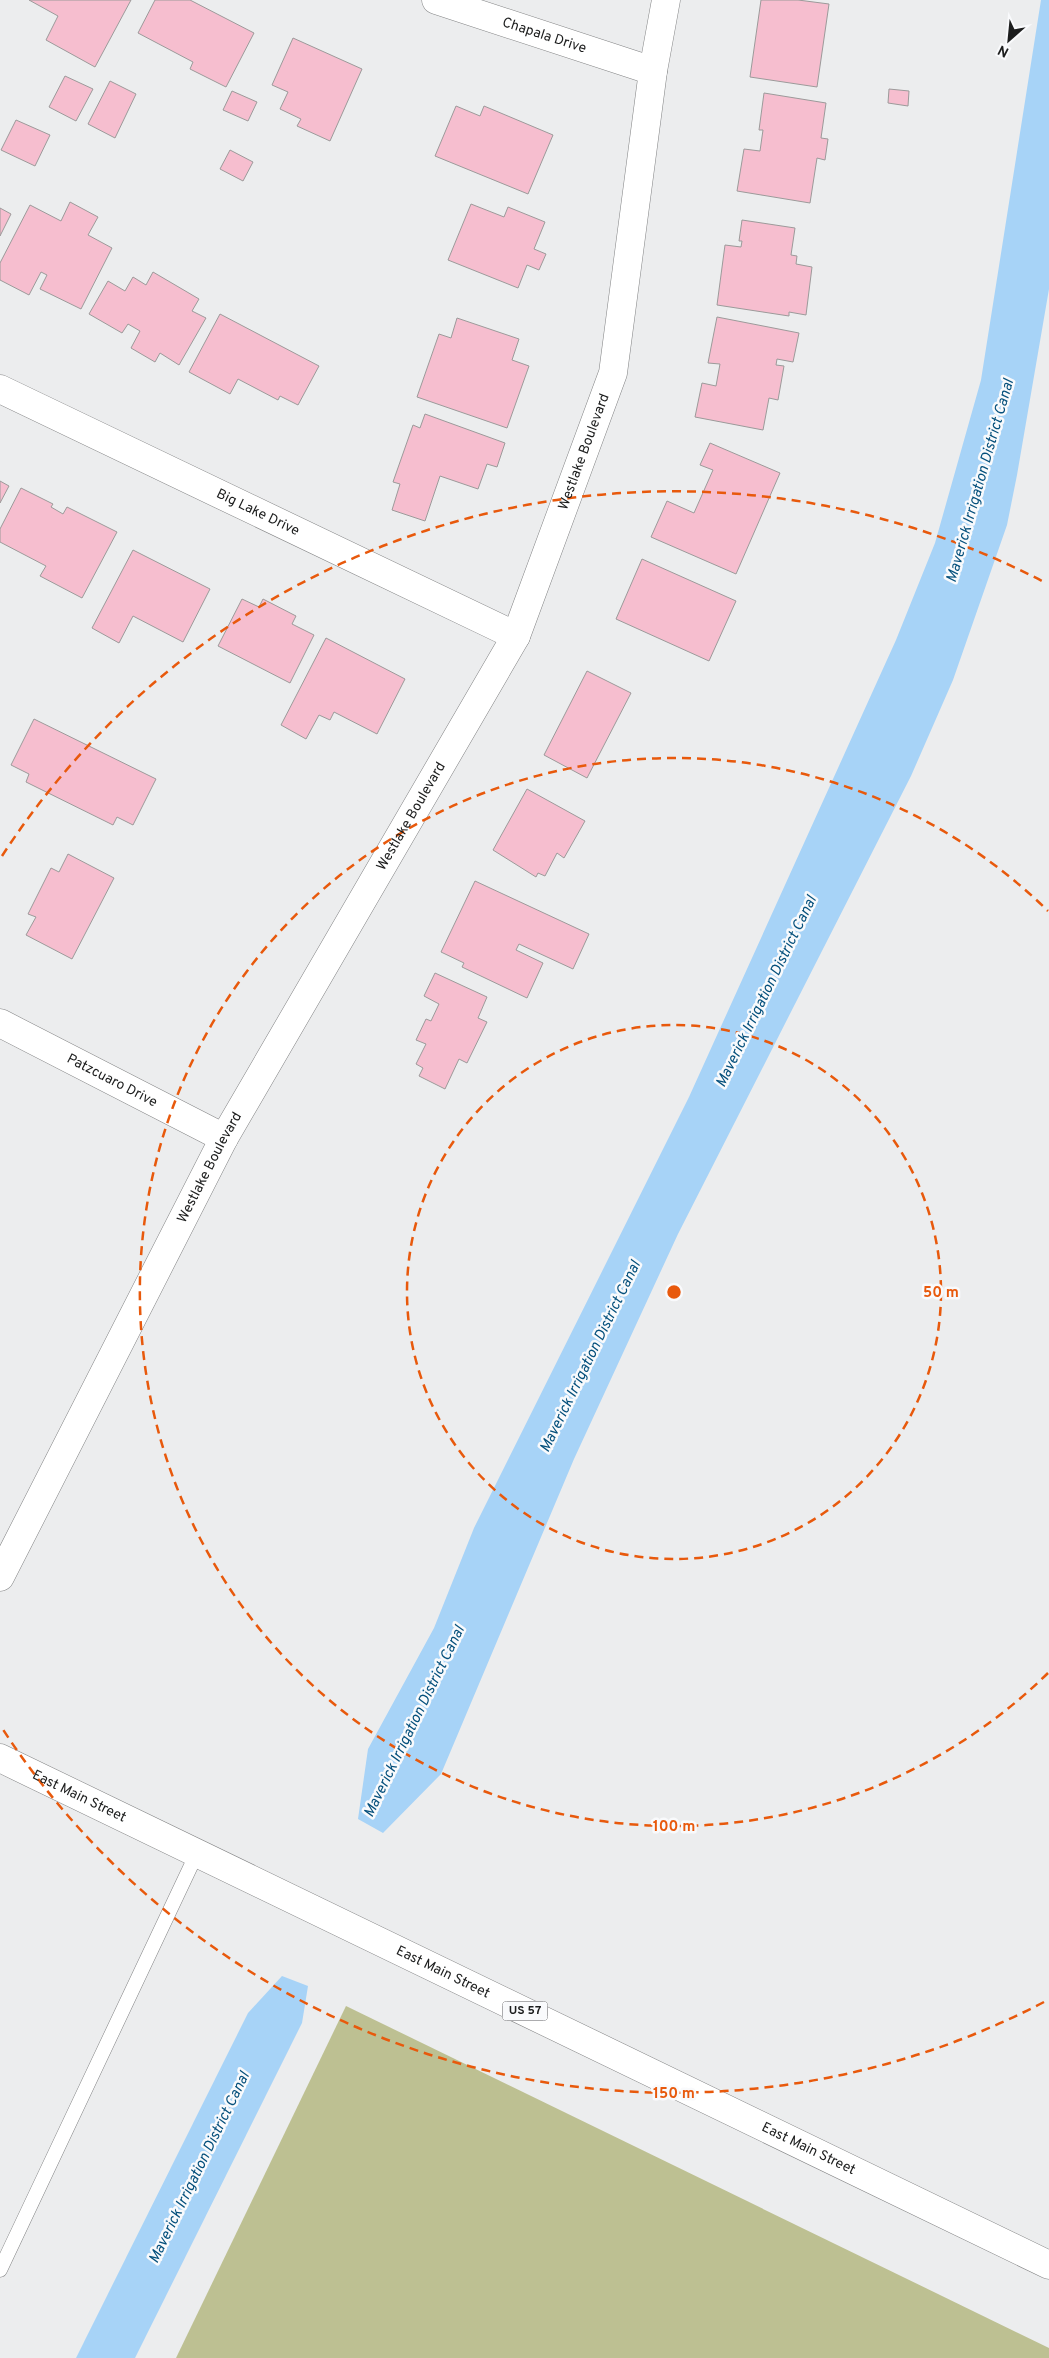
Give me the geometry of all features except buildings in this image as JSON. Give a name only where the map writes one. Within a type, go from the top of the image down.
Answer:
[{"type":"main road","name":"Chapala Drive","points":[[436,0],[652,71]]},
{"type":"main road","name":"Westlake Boulevard","points":[[0,1577],[224,1138],[516,636],[613,373],[652,71],[666,0]]},
{"type":"main road","name":"Big Lake Drive","points":[[0,389],[516,636]]},
{"type":"main road","name":"Patzcuaro Drive","points":[[0,1023],[224,1138]]},
{"type":"main road","name":"East Main Street","points":[[0,1758],[1049,2265]]},
{"type":"lane","points":[[0,2270],[197,1853]]},
{"type":"green space","points":[[346,2006],[1049,2348],[1049,2358],[176,2358]]},
{"type":"water","name":"Maverick Irrigation District Canal","points":[[1041,0],[1049,0],[1049,289],[1007,525],[953,680],[911,776],[678,1234],[574,1459],[441,1774],[383,1833],[358,1819],[368,1749],[434,1628],[474,1528],[689,1097],[896,640],[935,543],[981,380]]},
{"type":"water","name":"Maverick Irrigation District Canal","points":[[282,1976],[308,1986],[302,2023],[135,2358],[76,2358],[248,2013]]}]
